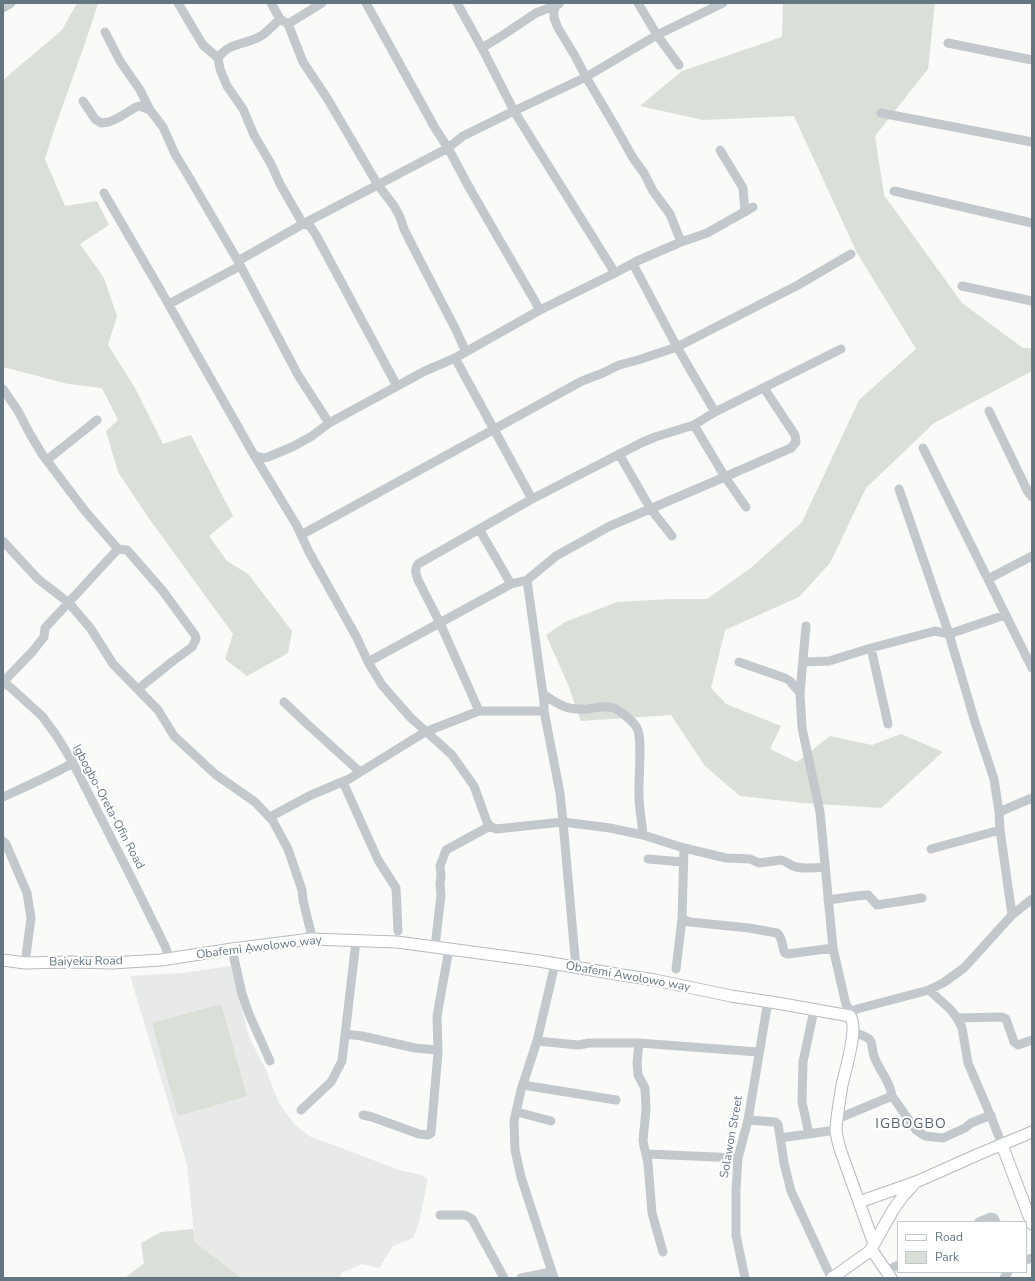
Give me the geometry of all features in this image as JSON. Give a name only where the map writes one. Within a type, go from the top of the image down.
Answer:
[{"type":"main road","name":"Obafemi Awolowo way","points":[[170,958],[311,939],[397,942],[555,964],[655,980],[731,996],[768,1001],[814,1010],[850,1014]]},
{"type":"main road","name":"Baiyeku Road","points":[[3,960],[25,963],[112,963],[170,958]]},
{"type":"main road","points":[[850,1014],[853,1032],[852,1042],[843,1084],[837,1124],[840,1149],[859,1202],[872,1247],[886,1272]]},
{"type":"main road","points":[[859,1202],[916,1182],[1032,1132]]},
{"type":"main road","points":[[1002,1145],[1032,1224]]},
{"type":"main road","points":[[832,1278],[872,1247],[903,1196],[916,1182]]},
{"type":"street","points":[[3,8],[11,3]]},
{"type":"street","points":[[271,3],[280,19],[288,24],[303,62],[327,98],[378,185],[394,206],[404,229],[466,352]]},
{"type":"street","points":[[288,24],[322,3]]},
{"type":"street","points":[[366,3],[431,122],[448,148],[540,310]]},
{"type":"street","points":[[457,3],[514,111],[615,273]]},
{"type":"street","points":[[638,3],[657,34],[680,65]]},
{"type":"street","points":[[169,304],[303,224],[448,148],[463,136],[586,77],[657,34],[723,3]]},
{"type":"street","points":[[482,48],[536,14],[559,4]]},
{"type":"street","points":[[559,4],[554,11],[554,18],[558,28],[633,158],[644,173],[653,191],[670,214],[681,242]]},
{"type":"street","points":[[180,5],[203,45],[218,58],[220,69],[227,86],[236,96],[254,135],[271,164],[280,184],[303,224],[310,226],[316,235],[398,386]]},
{"type":"street","points":[[218,58],[230,47],[256,39],[266,34],[280,19]]},
{"type":"street","points":[[105,32],[120,61],[140,90],[150,110],[163,127],[175,154],[239,263],[298,375],[329,423]]},
{"type":"street","points":[[948,43],[1032,60]]},
{"type":"street","points":[[83,102],[95,119],[101,124],[118,118],[136,107],[140,106],[150,110]]},
{"type":"street","points":[[881,113],[1032,142]]},
{"type":"street","points":[[720,150],[743,188],[745,212]]},
{"type":"street","points":[[894,191],[1032,223]]},
{"type":"street","points":[[104,193],[169,304],[254,455],[297,526],[309,552],[357,638],[368,662],[382,685],[410,717],[452,755],[474,786],[487,822],[490,826],[496,829],[564,822],[610,828],[644,835],[684,848],[726,858],[750,859],[759,863],[782,860],[796,867],[825,867]]},
{"type":"street","points":[[254,455],[263,458],[268,457],[292,447],[312,436],[329,423],[425,372],[455,358],[540,310],[633,264],[681,242],[707,233],[753,207]]},
{"type":"street","points":[[302,535],[582,381],[604,373],[619,365],[677,346],[798,285],[851,254]]},
{"type":"street","points":[[633,264],[677,346],[715,412]]},
{"type":"street","points":[[962,286],[1032,300]]},
{"type":"street","points":[[479,711],[440,623],[418,580],[415,568],[418,564],[532,499],[620,454],[655,437],[694,425],[715,412],[841,349]]},
{"type":"street","points":[[455,358],[532,499]]},
{"type":"street","points":[[368,662],[511,584],[527,580],[556,556],[610,526],[791,448],[796,442],[795,435],[764,388]]},
{"type":"street","points":[[3,389],[47,460],[86,511],[118,549],[127,550],[157,584],[195,635],[196,639],[192,647],[138,690]]},
{"type":"street","points":[[989,411],[1028,492],[1032,497]]},
{"type":"street","points":[[47,460],[97,420]]},
{"type":"street","points":[[694,425],[725,477],[746,508]]},
{"type":"street","points":[[922,448],[1032,668]]},
{"type":"street","points":[[620,454],[650,508],[672,536]]},
{"type":"street","points":[[899,489],[949,634],[975,722],[994,779],[1012,915]]},
{"type":"street","points":[[480,529],[511,584]]},
{"type":"street","points":[[3,541],[38,579],[69,603],[91,629],[113,664],[158,710],[174,736],[215,774],[255,802],[274,821],[288,849],[298,876],[309,921],[311,939]]},
{"type":"street","points":[[3,682],[32,652],[44,637],[45,628],[118,549]]},
{"type":"street","points":[[988,579],[1032,556]]},
{"type":"street","points":[[527,580],[544,711],[560,793],[564,822],[576,968]]},
{"type":"street","points":[[803,662],[829,661],[935,631],[949,634],[1005,615]]},
{"type":"street","points":[[806,626],[800,693],[802,728],[820,812],[833,948],[846,1005],[850,1014],[857,1009],[929,990],[943,983],[964,968],[1012,915],[1032,899]]},
{"type":"street","points":[[871,648],[888,724]]},
{"type":"street","points":[[739,662],[785,678],[790,681],[800,693]]},
{"type":"street","name":"Igbogbo-Oreta-Ofin Road","points":[[3,682],[42,716],[56,735],[73,763],[170,958]]},
{"type":"street","points":[[543,694],[561,706],[572,709],[608,706],[614,708],[630,719],[638,729],[640,738],[639,796],[644,835]]},
{"type":"street","points":[[284,702],[360,772]]},
{"type":"street","points":[[270,817],[311,795],[343,782],[425,732],[479,711],[544,711]]},
{"type":"street","points":[[3,797],[43,779],[55,771],[73,763]]},
{"type":"street","points":[[343,782],[378,860],[396,888],[398,931]]},
{"type":"street","points":[[999,812],[1032,798]]},
{"type":"street","points":[[435,947],[441,895],[440,866],[446,850],[490,826]]},
{"type":"street","points":[[931,849],[1000,830]]},
{"type":"street","points":[[3,841],[6,844],[27,893],[31,918],[25,963]]},
{"type":"street","points":[[676,969],[682,919],[684,848]]},
{"type":"street","points":[[648,859],[684,862]]},
{"type":"street","points":[[828,900],[868,895],[877,905],[922,898]]},
{"type":"street","points":[[682,919],[690,922],[749,928],[777,933],[782,940],[783,950],[788,954],[833,948]]},
{"type":"street","points":[[301,1110],[332,1082],[342,1061],[356,941]]},
{"type":"street","points":[[232,949],[248,1014],[270,1061]]},
{"type":"street","points":[[363,1115],[419,1134],[429,1135],[431,1133],[438,1050],[437,1016],[449,949]]},
{"type":"street","points":[[521,1278],[553,1275],[521,1178],[515,1150],[514,1121],[523,1085],[537,1041],[555,964]]},
{"type":"street","points":[[929,990],[950,1009],[957,1018],[963,1035],[968,1063],[991,1115],[1002,1145]]},
{"type":"street","name":"Solawon Street","points":[[745,1278],[736,1235],[738,1158],[748,1120],[758,1052],[768,1001]]},
{"type":"street","points":[[809,1134],[802,1102],[803,1062],[814,1010]]},
{"type":"street","points":[[957,1018],[1002,1017],[1006,1019],[1014,1042],[1018,1045],[1032,1040]]},
{"type":"street","points":[[853,1032],[869,1038],[872,1043],[874,1055],[891,1088],[892,1096],[916,1130],[925,1136],[943,1138],[965,1128],[971,1123],[991,1115]]},
{"type":"street","points":[[345,1034],[362,1036],[415,1048],[438,1050]]},
{"type":"street","points":[[537,1041],[578,1045],[589,1043],[639,1043],[758,1052]]},
{"type":"street","points":[[639,1043],[638,1075],[645,1088],[646,1110],[643,1140],[646,1154],[652,1213],[662,1252]]},
{"type":"street","points":[[523,1085],[616,1100]]},
{"type":"street","points":[[780,1138],[809,1134],[837,1124],[892,1096]]},
{"type":"street","points":[[517,1112],[551,1121]]},
{"type":"street","points":[[748,1120],[775,1122],[778,1124],[784,1163],[792,1195],[832,1278]]},
{"type":"street","points":[[646,1154],[738,1158]]},
{"type":"street","points":[[440,1215],[467,1216],[472,1219],[504,1278]]},
{"type":"street","points":[[981,1221],[991,1217],[994,1218],[996,1221]]},
{"type":"street","points":[[886,1272],[897,1266]]},
{"type":"shaded area","points":[[231,966],[249,1037],[266,1070],[279,1103],[295,1125],[311,1137],[399,1170],[422,1175],[428,1179],[419,1222],[413,1238],[393,1246],[379,1268],[362,1264],[341,1273],[340,1278],[242,1278],[195,1242],[187,1165],[130,976],[182,973]]},
{"type":"green space","points":[[77,3],[98,3],[45,159],[65,206],[97,201],[109,225],[80,244],[104,278],[117,316],[108,345],[135,388],[163,444],[191,435],[233,516],[209,536],[227,561],[248,574],[292,631],[288,653],[247,676],[225,659],[233,634],[150,520],[118,472],[106,431],[118,420],[102,388],[68,384],[3,367],[3,80],[62,30]]},
{"type":"green space","points":[[783,3],[935,3],[928,69],[875,136],[884,195],[962,303],[1023,348],[1032,348],[1032,371],[934,423],[866,488],[830,563],[799,597],[725,630],[711,688],[726,704],[781,726],[770,749],[797,762],[830,736],[872,745],[901,734],[943,752],[881,808],[803,803],[740,796],[705,766],[671,715],[581,721],[567,682],[546,635],[565,622],[617,602],[707,599],[752,567],[802,522],[859,400],[916,349],[857,253],[794,116],[703,120],[640,106],[682,71],[782,37]]},
{"type":"green space","points":[[221,1004],[247,1096],[178,1116],[152,1023]]},
{"type":"green space","points":[[193,1229],[195,1242],[242,1278],[125,1278],[144,1263],[141,1243],[161,1232]]},
{"type":"district","name":"IGBOGBO","points":[[911,1125]]}]
